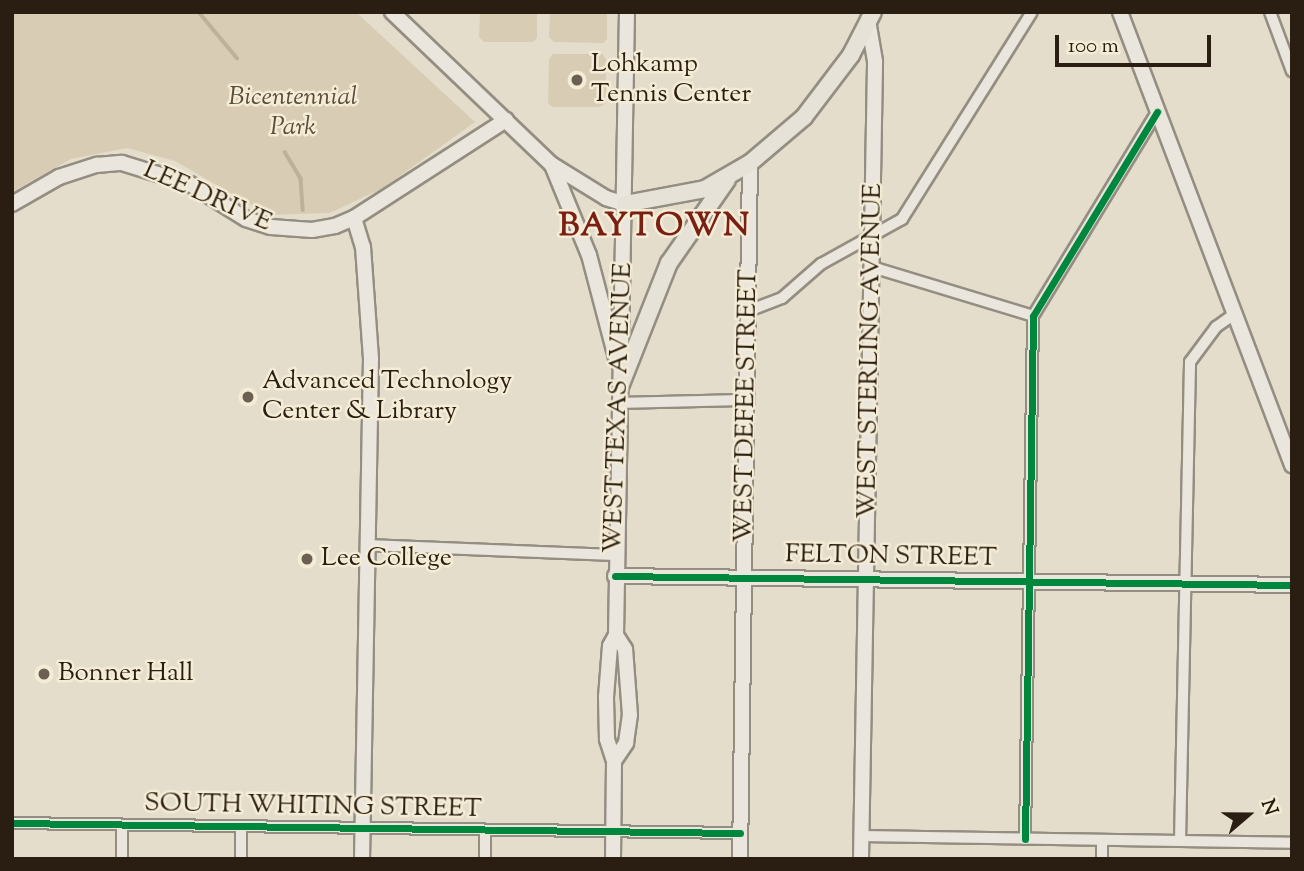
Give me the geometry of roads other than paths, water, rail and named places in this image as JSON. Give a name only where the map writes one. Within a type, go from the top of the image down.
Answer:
[{"type":"main road","points":[[392,12],[551,164],[606,198],[625,204],[653,202],[728,178],[750,163],[804,117],[851,55],[869,15]]},
{"type":"main road","name":"WEST TEXAS AVENUE","points":[[613,859],[614,761],[607,739],[606,697],[610,646],[616,635],[615,555],[622,403],[627,12]]},
{"type":"main road","points":[[1120,12],[1292,465]]},
{"type":"main road","name":"WEST STERLING AVENUE","points":[[861,859],[869,576],[875,61],[869,15]]},
{"type":"main road","name":"LEE DRIVE","points":[[12,204],[59,177],[97,165],[122,163],[190,184],[246,219],[284,230],[335,226],[354,218],[506,120]]},
{"type":"main road","name":"WEST DEFEE STREET","points":[[740,859],[750,163]]},
{"type":"main road","points":[[551,164],[589,256],[621,384]]},
{"type":"main road","points":[[621,384],[669,263],[728,178]]},
{"type":"main road","points":[[354,218],[363,247],[371,359],[362,859]]},
{"type":"main road","name":"FELTON STREET","points":[[615,576],[869,576],[1292,585]]},
{"type":"main road","name":"WEST TEXAS AVENUE","points":[[614,761],[626,743],[630,715],[625,649],[616,635]]},
{"type":"street","points":[[748,311],[782,299],[821,264],[902,219],[1032,12]]},
{"type":"street","points":[[1270,12],[1292,71]]},
{"type":"street","points":[[1025,839],[1033,316],[1157,112]]},
{"type":"street","points":[[872,267],[1033,316]]},
{"type":"street","points":[[1180,841],[1190,362],[1216,327],[1233,315]]},
{"type":"street","points":[[622,403],[748,400]]},
{"type":"street","points":[[366,545],[615,555]]},
{"type":"street","name":"SOUTH WHITING STREET","points":[[12,823],[740,833]]},
{"type":"street","points":[[122,826],[122,859]]},
{"type":"street","points":[[241,827],[241,859]]},
{"type":"street","points":[[485,830],[485,859]]},
{"type":"street","points":[[862,836],[1292,843]]},
{"type":"street","points":[[1102,842],[1102,859]]},
{"type":"waterway","points":[[199,12],[237,58]]},
{"type":"waterway","points":[[285,152],[301,179],[303,210]]},
{"type":"place","name":"Lohkamp Tennis Center","points":[[577,80]]},
{"type":"place","name":"Advanced Technology Center & Library","points":[[248,397]]},
{"type":"place","name":"Lee College","points":[[307,559]]},
{"type":"place","name":"Bonner Hall","points":[[44,674]]},
{"type":"district","name":"BAYTOWN","points":[[655,228]]},
{"type":"park label","name":"Bicentennial Park","points":[[293,113]]}]
